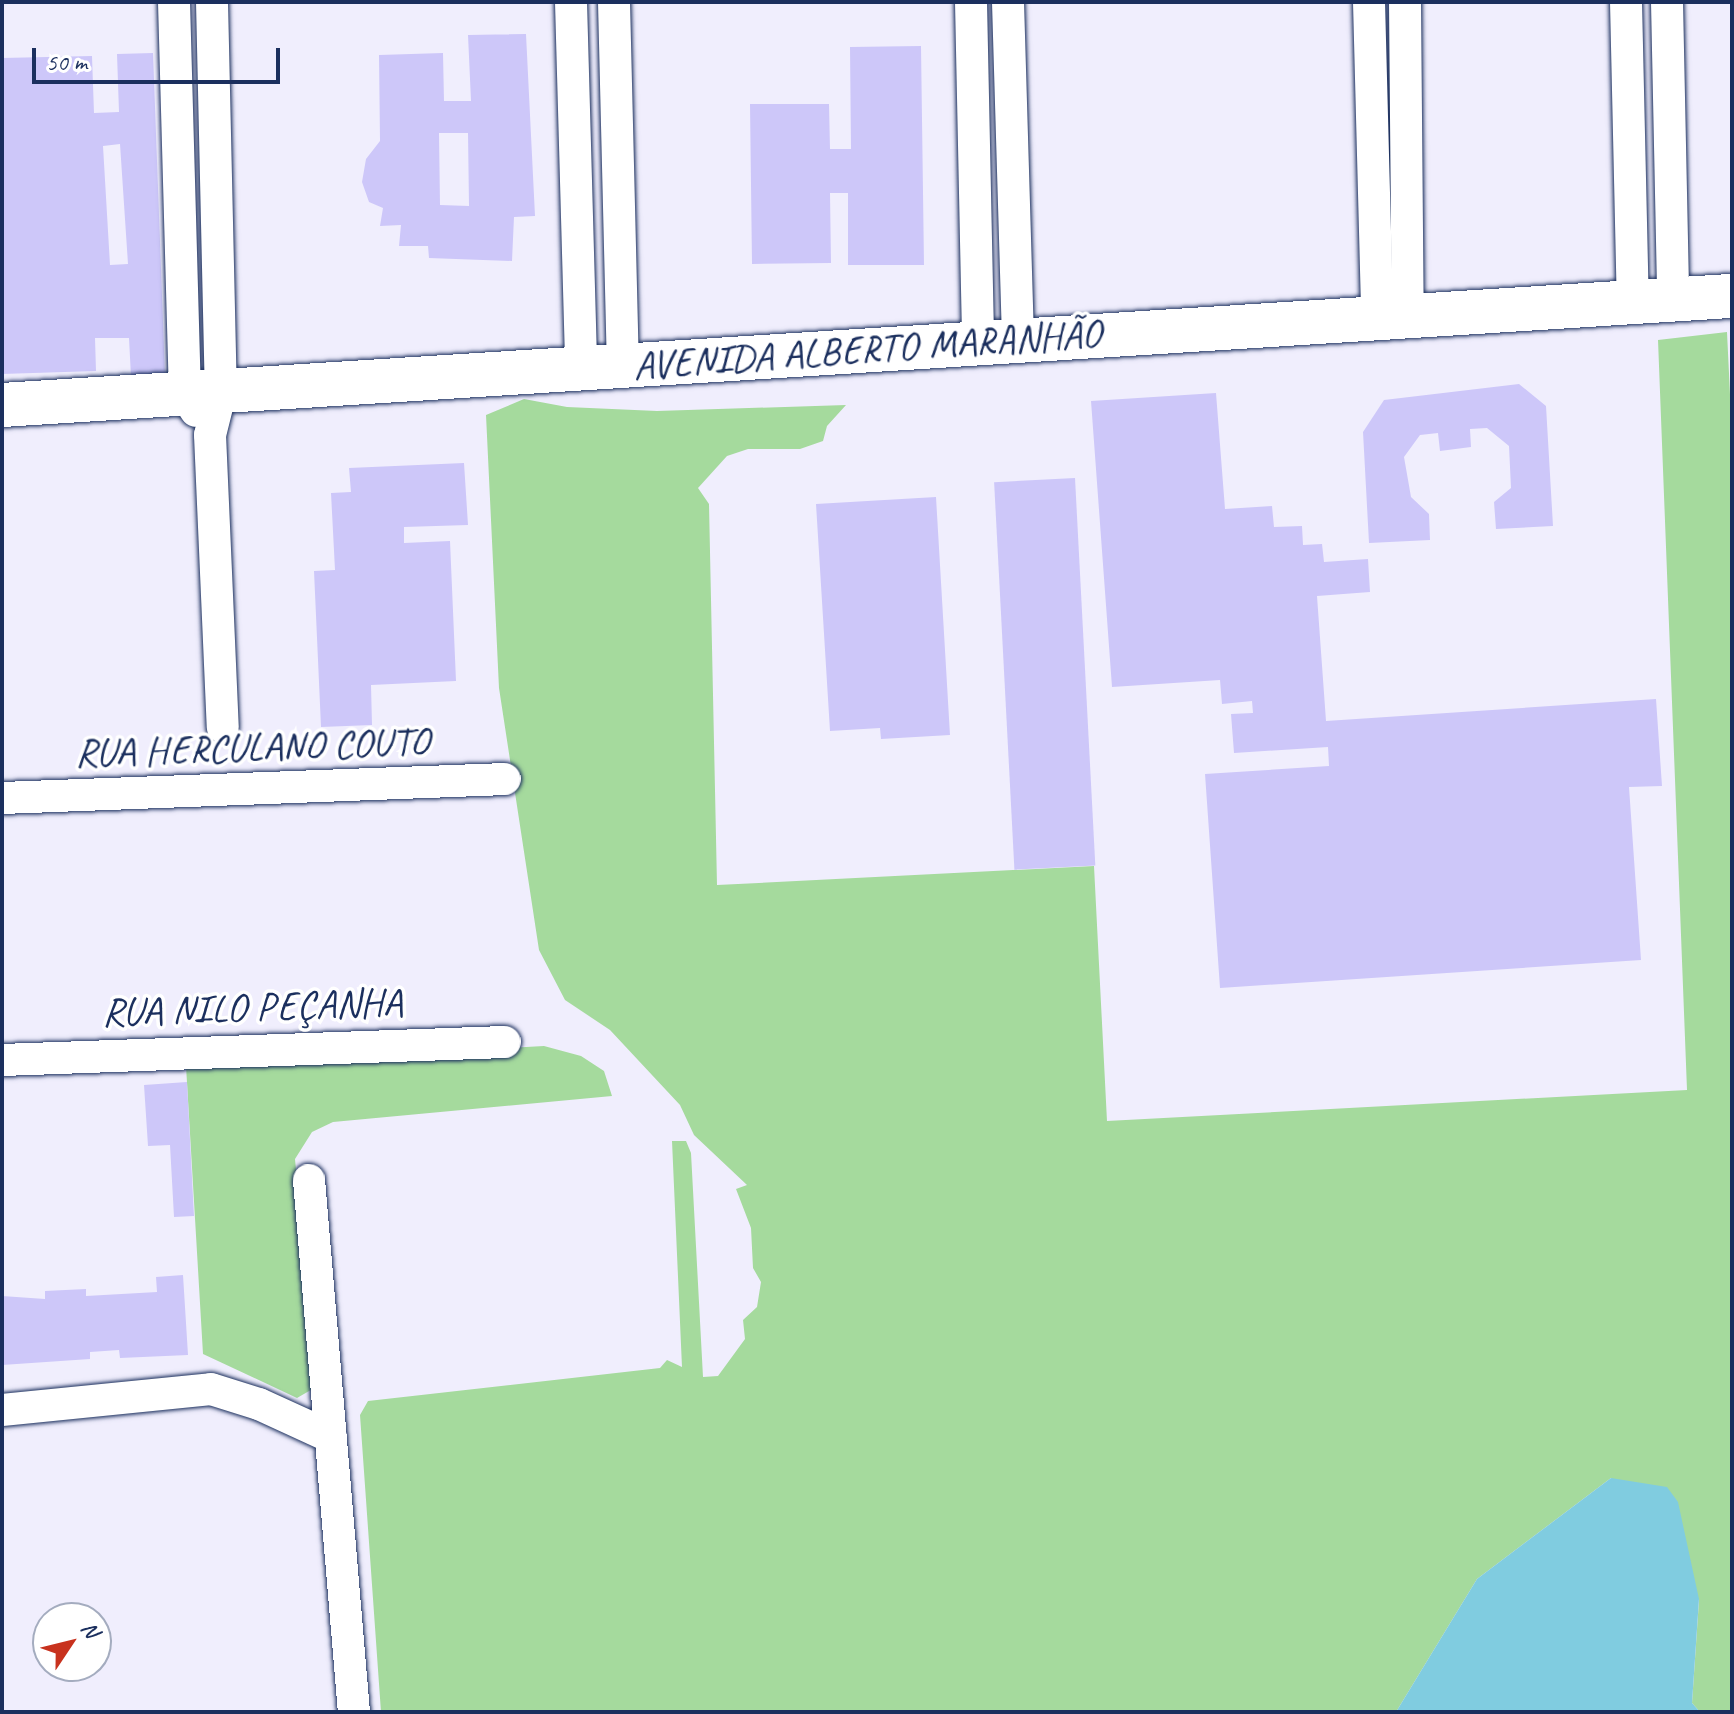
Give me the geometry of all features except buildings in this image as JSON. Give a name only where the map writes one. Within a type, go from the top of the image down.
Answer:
[{"type":"street","points":[[174,2],[203,392],[210,435],[223,727]]},
{"type":"street","points":[[203,392],[212,2]]},
{"type":"street","points":[[571,2],[602,366]]},
{"type":"street","points":[[602,366],[614,2]]},
{"type":"street","points":[[971,2],[998,341]]},
{"type":"street","points":[[998,341],[1008,2]]},
{"type":"street","points":[[1369,2],[1392,317]]},
{"type":"street","points":[[1392,317],[1405,2]]},
{"type":"street","points":[[1626,2],[1653,301]]},
{"type":"street","points":[[1653,301],[1667,2]]},
{"type":"street","name":"AVENIDA ALBERTO MARANHÃO","points":[[2,405],[1732,296]]},
{"type":"street","name":"RUA HERCULANO COUTO","points":[[2,798],[505,779]]},
{"type":"street","name":"RUA NILO PEÇANHA","points":[[2,1060],[505,1042]]},
{"type":"street","points":[[309,1180],[354,1712]]},
{"type":"street","points":[[2,1410],[211,1389],[259,1404],[331,1437]]},
{"type":"green space","points":[[1727,332],[1732,436],[1732,1712],[1700,1712],[1692,1703],[1699,1600],[1611,1478],[1477,1579],[1396,1712],[381,1712],[360,1415],[368,1401],[660,1368],[667,1360],[682,1367],[672,1141],[686,1141],[691,1153],[703,1377],[718,1376],[745,1339],[743,1320],[757,1307],[761,1282],[753,1268],[751,1228],[736,1189],[747,1185],[694,1135],[680,1105],[610,1030],[565,1000],[539,950],[499,688],[486,415],[524,399],[567,407],[657,411],[846,405],[827,426],[823,441],[800,449],[748,449],[727,456],[698,488],[709,504],[717,885],[1094,866],[1107,1121],[1687,1090],[1658,340]]},
{"type":"green space","points":[[544,1046],[581,1056],[604,1071],[612,1096],[333,1122],[312,1132],[295,1159],[316,1387],[297,1398],[203,1354],[186,1066]]},
{"type":"water","points":[[1611,1478],[1667,1487],[1678,1502],[1699,1599],[1692,1703],[1700,1712],[1396,1712],[1477,1579]]}]
